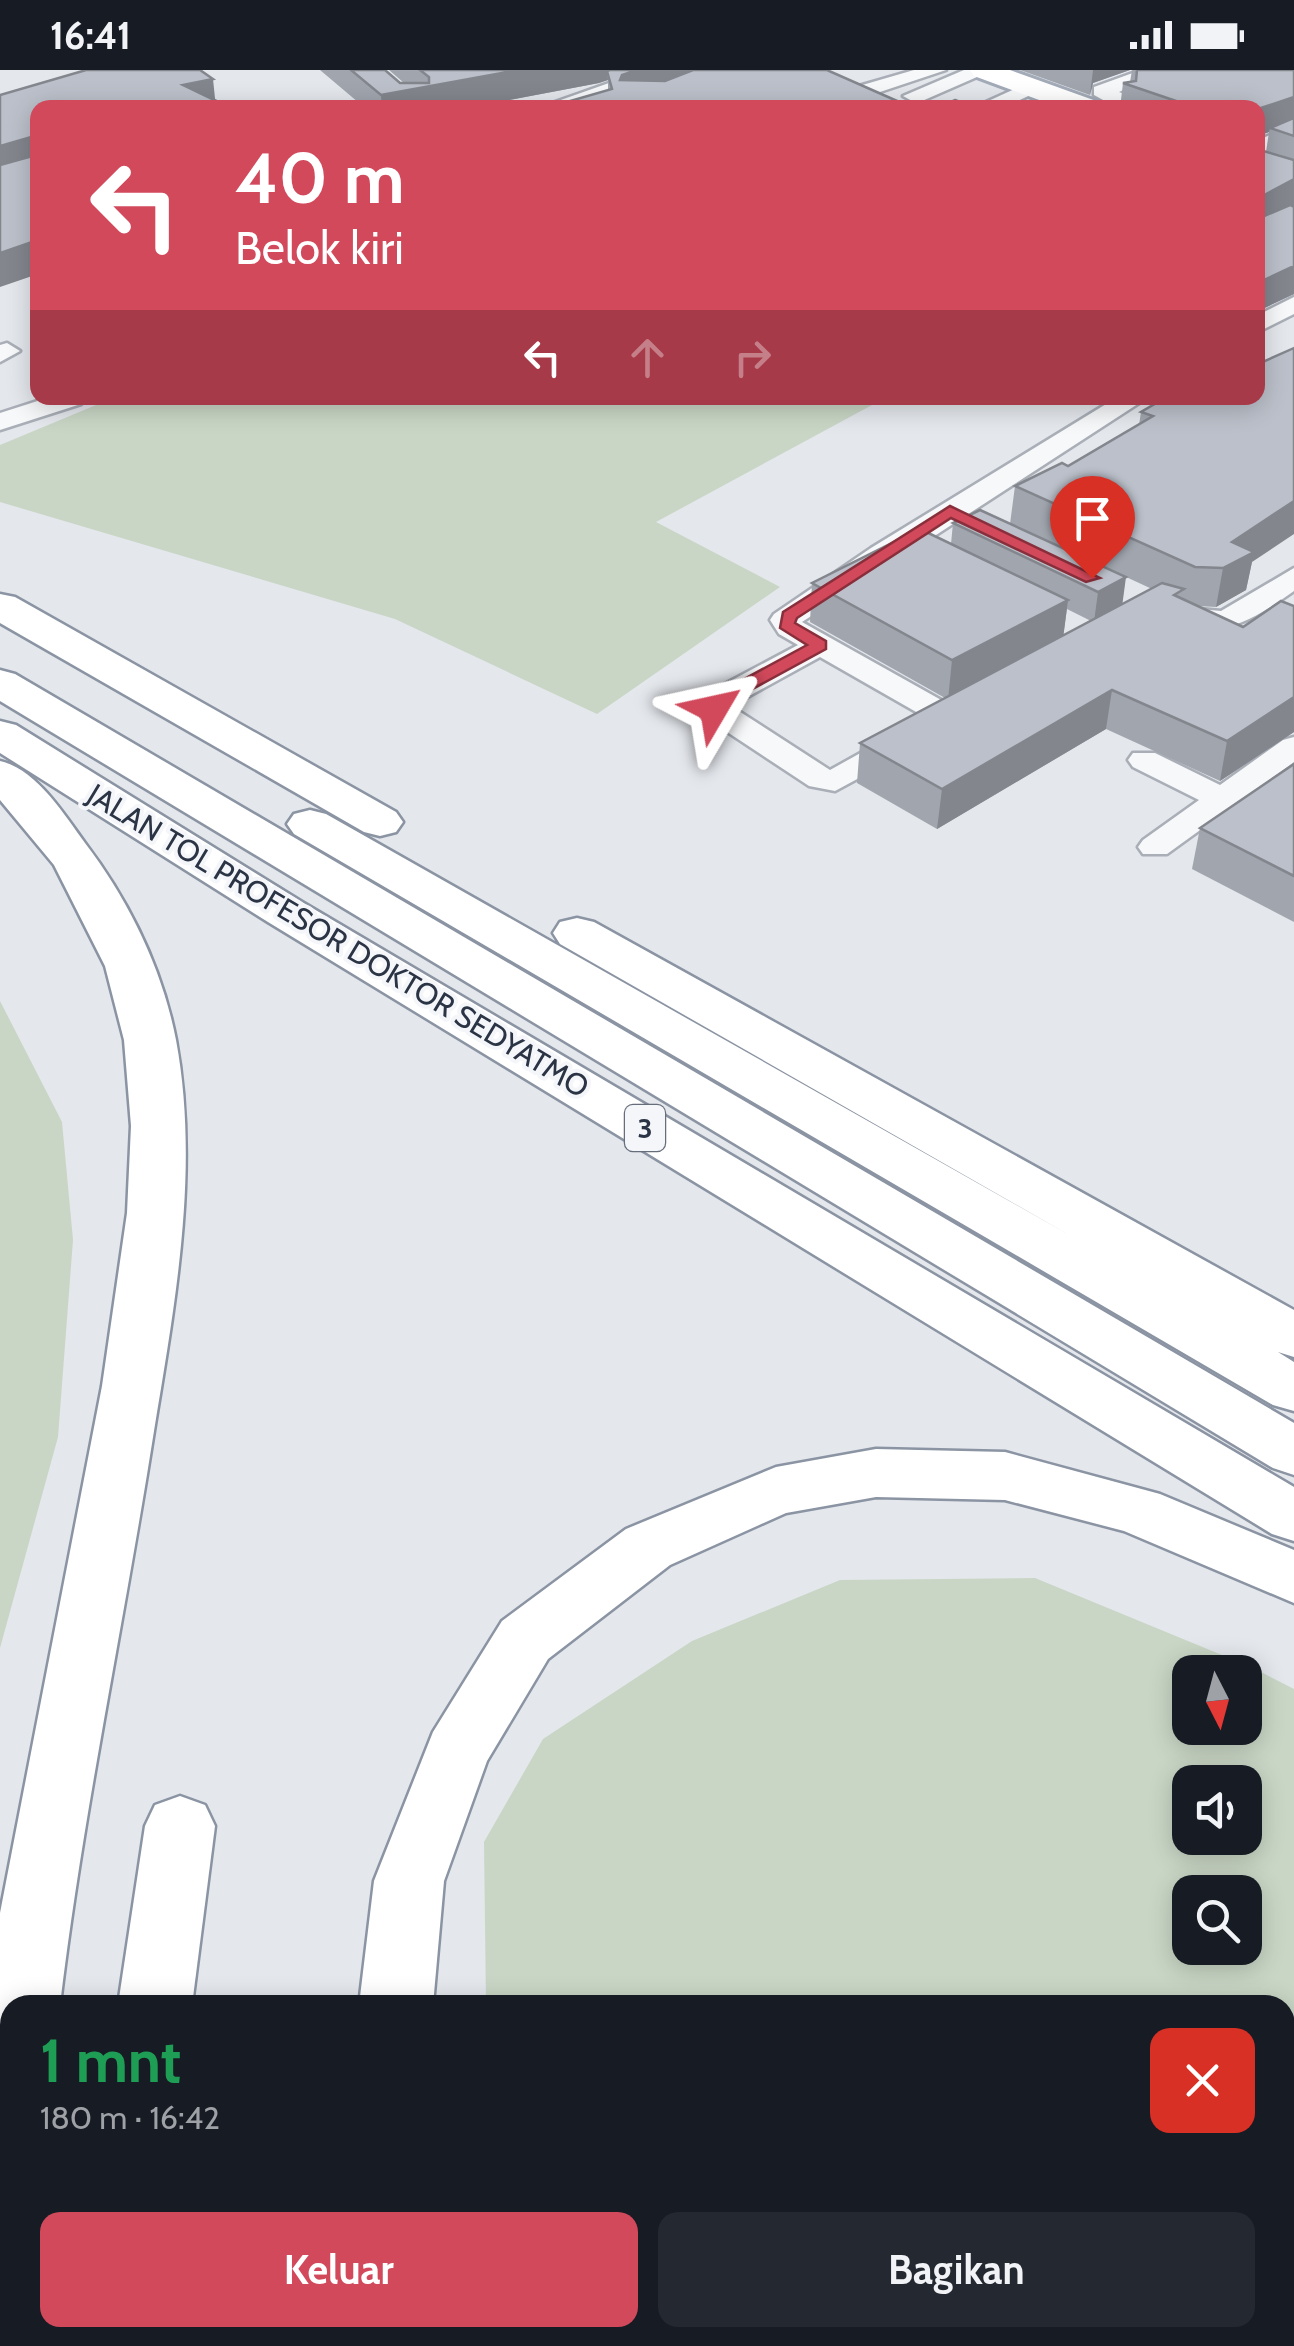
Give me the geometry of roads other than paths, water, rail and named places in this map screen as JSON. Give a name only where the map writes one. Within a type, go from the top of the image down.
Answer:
[{"type":"highway","points":[[0,606],[1294,1336]]},
{"type":"highway","points":[[0,645],[1294,1389]]},
{"type":"highway","name":"JALAN TOL PROFESOR DOKTOR SEDYATMO","points":[[0,682],[1294,1452]]},
{"type":"highway","name":"JALAN TOL PROFESOR DOKTOR SEDYATMO","points":[[0,734],[285,912],[1294,1517]]},
{"type":"highway","points":[[0,774],[65,847],[101,904],[124,954],[150,1039],[157,1110],[146,1296],[116,1488],[52,1800],[24,1995]]},
{"type":"highway","points":[[397,1995],[409,1881],[457,1752],[525,1640],[648,1547],[776,1491],[876,1474],[1005,1476],[1138,1511],[1294,1577]]},
{"type":"highway","points":[[157,1995],[180,1826]]},
{"type":"main road","points":[[992,71],[1081,100]]},
{"type":"street","points":[[573,100],[668,70]]},
{"type":"street","points":[[849,70],[820,80],[859,92],[936,70]]},
{"type":"street","points":[[906,100],[992,71]]},
{"type":"street","points":[[1120,100],[1101,90],[1146,74]]},
{"type":"street","points":[[1002,100],[1032,87]]},
{"type":"street","points":[[1265,145],[1294,132]]},
{"type":"street","points":[[1265,321],[1294,304]]},
{"type":"street","points":[[0,422],[51,405]]},
{"type":"street","points":[[948,717],[790,628],[785,620],[899,543],[1123,405]]},
{"type":"street","points":[[950,511],[986,528]]},
{"type":"street","points":[[899,543],[935,560]]},
{"type":"street","points":[[1153,607],[1204,624],[1222,623],[1294,577]]},
{"type":"street","points":[[820,645],[717,701],[714,709],[828,781],[844,778],[983,699]]},
{"type":"street","points":[[1155,846],[1294,747]]},
{"type":"street","points":[[1144,760],[1222,798]]}]
